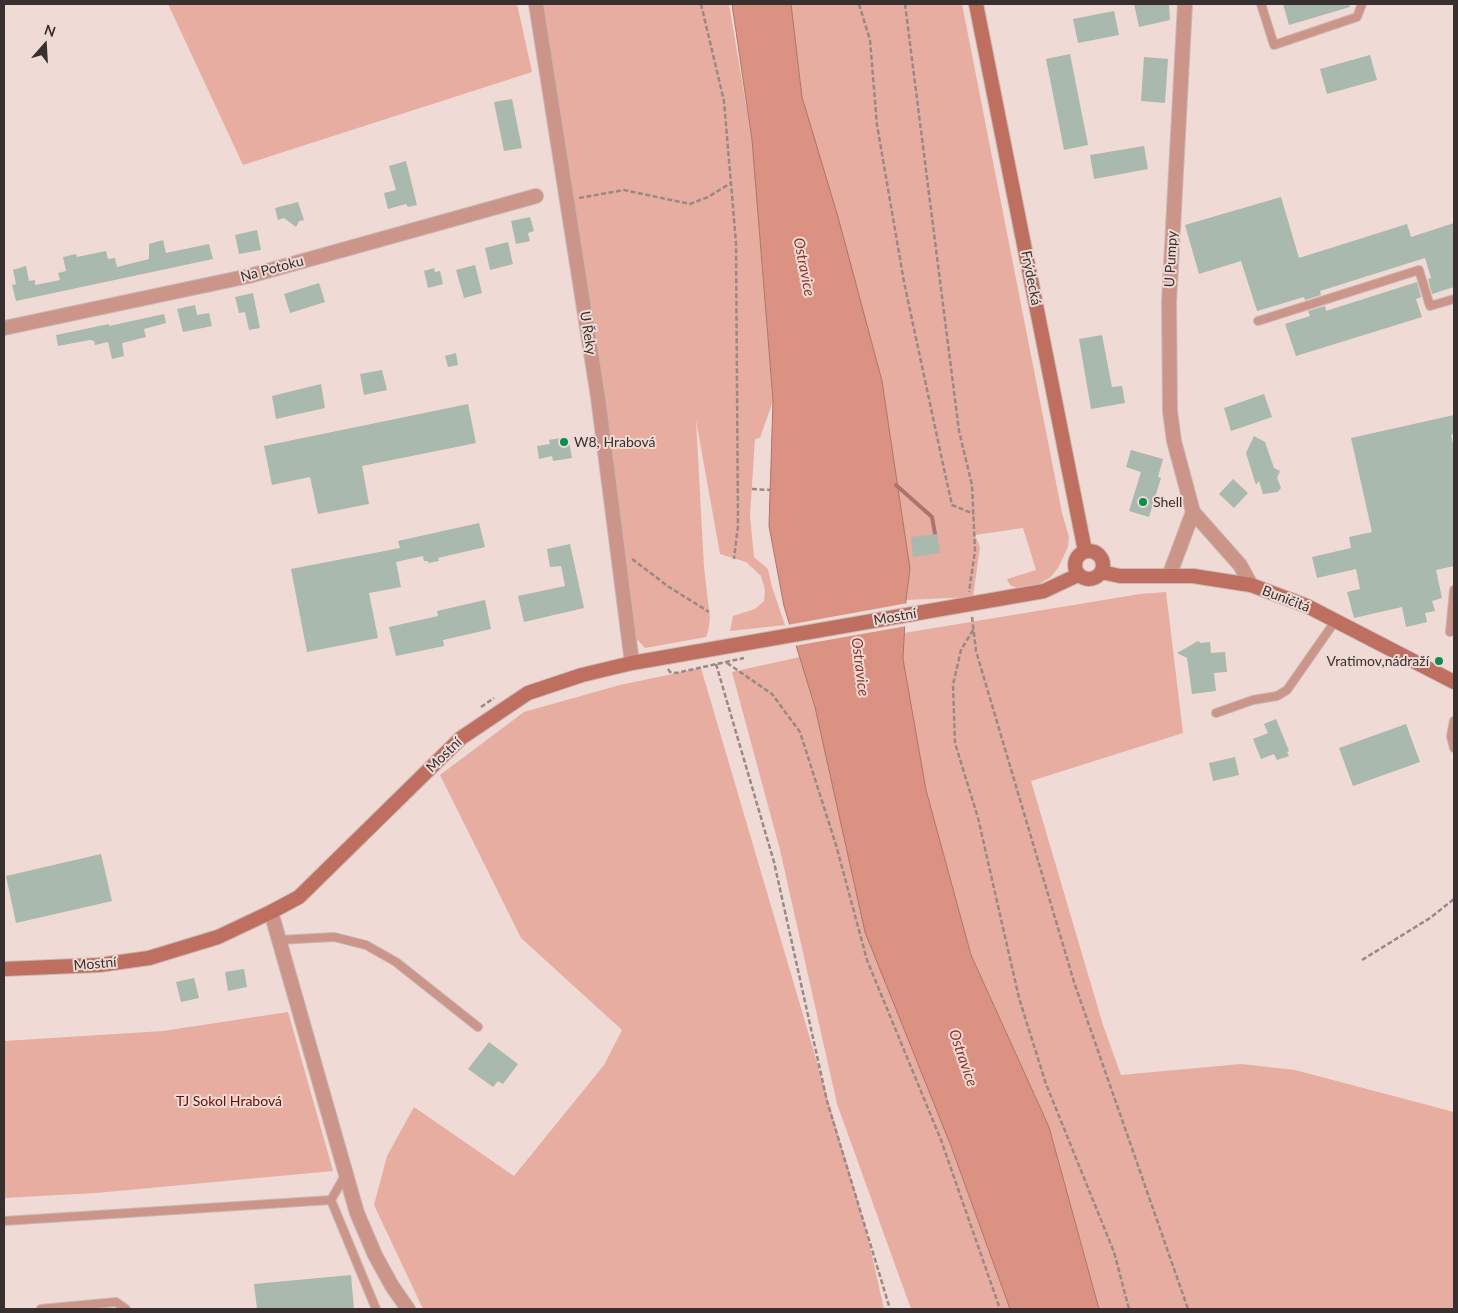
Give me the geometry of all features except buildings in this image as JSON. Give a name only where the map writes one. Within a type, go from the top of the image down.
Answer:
[{"type":"main road","name":"Frýdecká","points":[[976,4],[1085,551]]},
{"type":"main road","points":[[1085,551],[1092,551],[1100,557],[1103,564],[1101,572],[1090,580],[1083,579],[1074,569],[1075,560],[1085,551]]},
{"type":"main road","name":"Buničitá","points":[[1101,572],[1120,576],[1218,579],[1284,596],[1336,620],[1454,682]]},
{"type":"main road","name":"Mostní","points":[[4,970],[99,965],[149,958],[218,937],[271,912],[298,897],[461,738],[493,714],[528,693],[582,675],[632,664],[1044,590],[1078,575]]},
{"type":"street","name":"U Řeky","points":[[536,4],[598,397],[632,664]]},
{"type":"street","name":"U Pumpy","points":[[1185,4],[1169,302],[1170,411],[1174,441],[1193,512],[1240,565],[1251,586]]},
{"type":"street","name":"Na Potoku","points":[[4,328],[249,276],[536,196]]},
{"type":"street","points":[[1169,576],[1193,512]]},
{"type":"street","points":[[271,912],[357,1213],[375,1255],[392,1286],[408,1309]]},
{"type":"lane","points":[[1261,4],[1274,45],[1357,17],[1362,4]]},
{"type":"lane","points":[[1258,322],[1419,270],[1430,306],[1454,299]]},
{"type":"lane","points":[[1450,632],[1454,590]]},
{"type":"lane","points":[[1216,713],[1253,700],[1277,696],[1287,690],[1295,682],[1336,620]]},
{"type":"lane","points":[[1454,721],[1452,728],[1454,748]]},
{"type":"lane","points":[[279,940],[334,937],[366,945],[396,962],[478,1027]]},
{"type":"lane","points":[[331,1200],[346,1174]]},
{"type":"lane","points":[[4,1221],[331,1200]]},
{"type":"lane","points":[[331,1200],[376,1309]]},
{"type":"lane","points":[[41,1309],[116,1302],[126,1309]]},
{"type":"path","points":[[701,4],[724,101],[736,243],[738,526],[734,558]]},
{"type":"path","points":[[858,4],[870,40],[877,124],[904,282],[952,505],[974,514]]},
{"type":"path","points":[[905,4],[959,431],[972,485],[975,551],[970,574],[970,604],[976,651],[1074,982],[1188,1309]]},
{"type":"path","points":[[566,201],[624,190],[690,204],[708,198],[731,183]]},
{"type":"path","points":[[752,489],[770,490]]},
{"type":"path","points":[[630,555],[669,587],[709,612]]},
{"type":"path","points":[[973,630],[961,650],[953,685],[955,743],[978,818],[1020,998],[1046,1084],[1114,1252],[1129,1309]]},
{"type":"path","points":[[716,649],[716,665],[774,862],[827,1101],[890,1309]]},
{"type":"path","points":[[668,670],[676,673],[741,659]]},
{"type":"path","points":[[727,663],[772,694],[800,732],[836,845],[866,960],[941,1140],[1000,1309]]},
{"type":"path","points":[[474,712],[497,697]]},
{"type":"path","points":[[1362,960],[1430,918],[1454,899]]},
{"type":"green space","points":[[168,4],[517,4],[532,72],[243,165]]},
{"type":"green space","points":[[536,4],[729,4],[752,140],[773,401],[760,438],[755,439],[750,516],[754,557],[768,569],[785,625],[730,631],[733,616],[755,609],[764,601],[765,590],[761,576],[746,562],[720,554],[696,420],[704,567],[710,619],[708,632],[706,637],[645,648],[634,636]]},
{"type":"green space","points":[[791,4],[962,4],[1062,513],[1069,537],[1068,547],[1058,568],[1051,577],[1039,584],[1017,588],[1010,585],[1007,579],[1036,570],[1023,528],[975,535],[980,547],[973,597],[906,600],[910,569],[882,381],[802,97]]},
{"type":"green space","points":[[1166,592],[1183,733],[1031,781],[1103,1025],[1121,1075],[1241,1064],[1295,1070],[1454,1112],[1454,1309],[1099,1309],[1049,1127],[971,955],[926,790],[903,659],[904,633],[1140,594]]},
{"type":"green space","points":[[800,657],[951,1147],[1010,1309],[911,1309],[837,1104],[780,850],[732,672]]},
{"type":"green space","points":[[701,668],[866,1229],[884,1309],[423,1309],[374,1205],[387,1156],[414,1107],[514,1176],[604,1065],[622,1030],[521,938],[440,775],[524,712],[620,685]]},
{"type":"green space","name":"TJ Sokol Hrabová","points":[[288,1012],[333,1171],[96,1193],[4,1198],[4,1041],[163,1031]]},
{"type":"water","name":"Ostravice","points":[[732,4],[791,4],[802,97],[838,217],[882,381],[910,569],[906,600],[903,659],[926,790],[971,955],[1049,1127],[1099,1309],[1010,1309],[951,1146],[865,932],[815,707],[784,606],[769,526],[773,401],[752,140]]},
{"type":"pier","points":[[908,603],[907,626],[794,646],[787,625]]},
{"type":"waterway","points":[[896,485],[932,517],[935,534]]},
{"type":"place","name":"W8, Hrabová","points":[[564,442]]},
{"type":"place","name":"Shell","points":[[1143,502]]},
{"type":"place","name":"Vratimov,nádraží","points":[[1439,661]]}]
